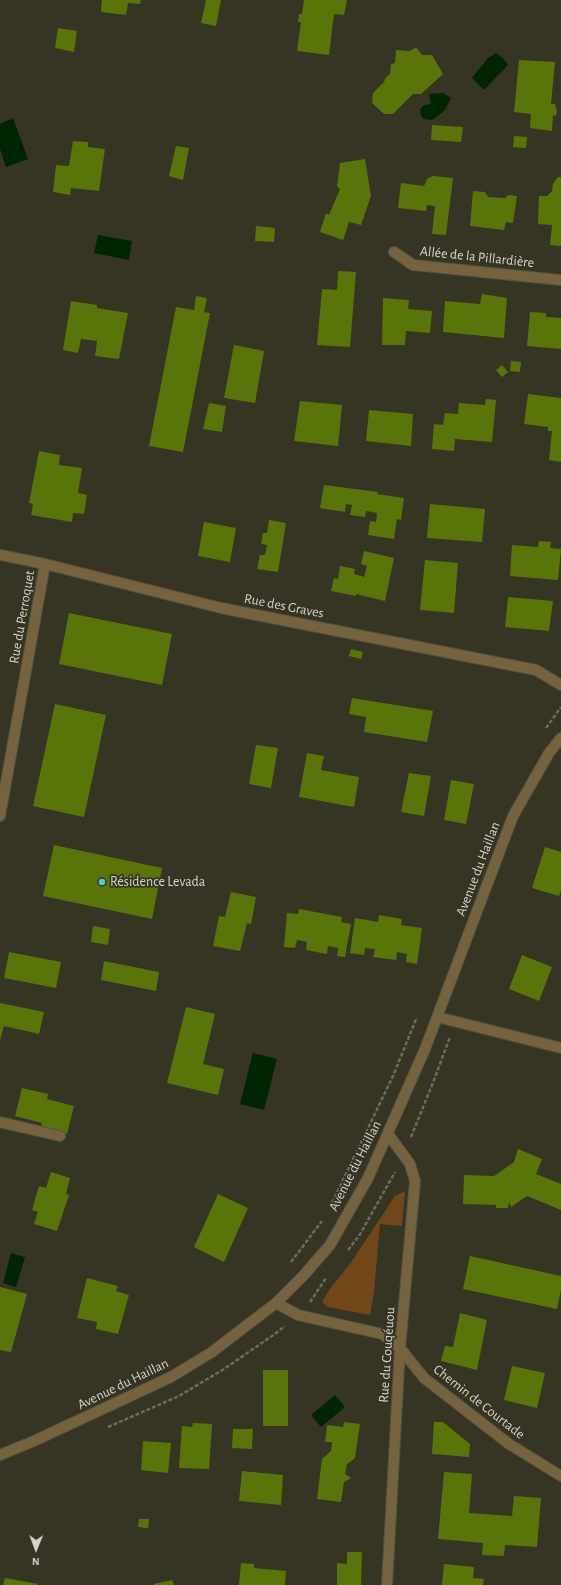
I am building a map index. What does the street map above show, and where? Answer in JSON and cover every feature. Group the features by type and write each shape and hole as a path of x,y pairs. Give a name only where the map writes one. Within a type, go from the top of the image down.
{"street":[{"name":"Allée de la Pillardière","path":"394,252 413,265 561,280"},
{"name":"Rue des Graves","path":"0,555 46,564 221,608 536,670 561,684"},
{"name":"Rue du Perroquet","path":"0,816 46,564"},
{"name":"Avenue du Haillan","path":"0,1455 34,1442 171,1377 212,1352 276,1303 304,1275 330,1245 368,1178 425,1049 513,816 549,753 561,738"},
{"path":"437,1017 561,1048"},
{"path":"0,1122 60,1136"},
{"name":"Rue du Couqéuou","path":"387,1585 400,1348 415,1181 410,1164 388,1134"},
{"name":"Chemin de Courtade","path":"276,1303 298,1315 382,1334 400,1348 427,1380 509,1444 561,1476"}],"path":[{"path":"546,729 561,707"},
{"path":"329,1210 392,1076 419,1013"},
{"path":"344,1255 359,1236 403,1155 434,1080 454,1022"},
{"path":"289,1265 326,1217"},
{"path":"105,1429 179,1396 272,1336 298,1315 330,1273"}],"shaded area":[{"path":"496,53 503,58 508,65 484,90 472,78 488,58"},
{"path":"443,93 451,98 445,110 434,119 424,119 421,116 420,109 424,105 431,104 429,94"},
{"path":"13,118 28,159 6,167 0,149 0,124"},
{"path":"98,235 132,241 129,260 94,253"},
{"path":"253,1053 277,1059 264,1110 240,1104"},
{"path":"405,1191 402,1226 380,1224 374,1292 370,1315 328,1307 322,1302 329,1290 350,1264 395,1196"},
{"path":"11,1253 25,1257 16,1287 3,1283"},
{"path":"335,1395 345,1407 321,1427 311,1415"}],"building":[{"path":"102,0 141,0 140,4 128,3 126,15 101,12"},
{"path":"206,0 221,0 216,26 201,23"},
{"path":"304,0 347,0 344,15 334,14 329,55 297,51 301,22 298,22 299,14 302,14"},
{"path":"58,28 77,31 74,52 55,48"},
{"path":"416,47 422,55 432,55 443,74 421,94 413,94 393,114 384,114 372,103 373,93 390,74 391,64 395,63 396,50 410,51"},
{"path":"519,60 555,62 551,104 555,104 557,111 556,116 553,115 552,131 530,128 531,114 514,112"},
{"path":"432,125 463,127 461,142 431,140"},
{"path":"514,136 527,137 526,148 513,147"},
{"path":"73,141 88,142 88,147 105,149 99,191 71,188 70,195 53,192 56,165 69,166"},
{"path":"176,146 189,148 183,180 169,176"},
{"path":"365,159 371,196 361,225 349,222 343,240 320,232 326,213 329,215 340,189 337,186 340,163"},
{"path":"433,176 453,178 446,235 432,234 435,206 427,205 426,211 398,208 401,183 424,186 427,179"},
{"path":"558,177 561,177 561,246 550,245 552,225 538,224 539,196 547,196 552,191 553,184"},
{"path":"473,191 485,192 488,197 505,198 508,195 517,196 513,223 506,222 504,230 470,226"},
{"path":"256,226 275,228 274,242 255,241"},
{"path":"338,271 356,272 350,347 317,345 322,289 337,290"},
{"path":"482,294 507,298 504,338 443,332 445,301 480,304"},
{"path":"196,296 207,298 204,312 210,313 183,452 149,446 176,307 194,310"},
{"path":"383,298 409,300 408,309 432,311 430,333 406,331 405,345 382,345"},
{"path":"71,301 97,305 97,308 128,313 119,359 95,356 97,341 81,339 78,353 63,350"},
{"path":"530,312 546,313 546,317 561,318 561,349 527,346"},
{"path":"234,345 264,351 255,403 224,398"},
{"path":"511,361 521,362 520,372 510,371"},
{"path":"502,365 508,372 502,377 496,370"},
{"path":"528,394 561,398 561,462 549,460 552,431 548,431 548,427 524,424"},
{"path":"486,399 496,400 492,442 455,439 454,451 432,449 434,424 443,425 445,413 458,414 459,403 485,405"},
{"path":"300,401 342,405 338,446 294,441"},
{"path":"209,403 226,406 222,432 203,429"},
{"path":"369,410 413,414 411,446 366,441"},
{"path":"39,451 60,455 59,465 82,468 78,493 87,495 84,514 73,513 72,522 31,515 33,504 29,503"},
{"path":"324,485 378,492 377,494 404,498 401,520 397,519 394,539 368,535 370,521 376,522 377,513 366,511 365,517 350,515 352,505 346,504 345,512 320,508"},
{"path":"430,504 485,509 482,542 427,538"},
{"path":"269,520 286,523 278,572 257,569 260,555 265,555 267,545 261,544 263,533 267,533"},
{"path":"204,522 236,528 230,562 198,556"},
{"path":"539,541 551,542 550,548 561,549 558,580 510,576 512,545 538,547"},
{"path":"364,551 394,558 385,601 356,594 356,596 331,591 334,578 338,579 340,566 355,569 354,574 364,577 367,566 361,564"},
{"path":"425,560 458,563 454,613 420,610"},
{"path":"508,597 553,601 549,631 505,627"},
{"path":"69,613 172,634 162,685 59,664"},
{"path":"351,649 363,652 361,659 349,656"},
{"path":"352,698 433,711 427,742 364,732 366,717 349,714"},
{"path":"55,704 106,715 84,817 33,806"},
{"path":"256,745 278,748 271,788 249,784"},
{"path":"307,753 324,756 321,770 359,777 354,807 299,797"},
{"path":"409,773 431,776 424,816 401,812"},
{"path":"451,780 474,784 466,824 444,820"},
{"name":"Résidence Levada","path":"54,845 162,868 152,919 43,896"},
{"path":"545,847 561,852 561,890 559,896 532,888"},
{"path":"231,892 256,897 251,924 247,923 240,951 213,946 219,916 225,917"},
{"path":"299,909 342,917 341,922 351,924 345,957 337,956 338,948 328,946 327,954 306,950 307,942 297,940 295,948 284,947 287,913 298,914"},
{"path":"379,915 402,919 401,925 422,928 417,964 406,962 407,954 397,952 396,960 373,957 375,949 365,948 364,955 350,953 355,918 378,922"},
{"path":"93,926 110,929 108,945 91,942"},
{"path":"9,952 61,962 56,988 4,978"},
{"path":"522,955 552,967 539,1001 509,989"},
{"path":"104,961 159,972 156,991 101,980"},
{"path":"0,1003 44,1012 39,1034 4,1026 0,1040"},
{"path":"186,1007 215,1014 203,1064 224,1069 218,1095 167,1083"},
{"path":"22,1088 48,1094 47,1099 74,1106 67,1134 41,1127 42,1123 15,1116"},
{"path":"518,1149 542,1159 536,1174 561,1184 561,1210 527,1196 511,1207 509,1202 508,1208 496,1208 496,1205 463,1204 464,1175 494,1176 514,1162"},
{"path":"51,1172 70,1178 66,1194 69,1195 57,1231 34,1224 38,1212 32,1210 39,1186 46,1188"},
{"path":"218,1194 248,1208 224,1262 194,1247"},
{"path":"470,1256 561,1276 561,1290 557,1309 463,1289"},
{"path":"87,1278 118,1286 116,1291 129,1295 118,1334 96,1329 97,1322 77,1318"},
{"path":"0,1287 27,1294 11,1352 0,1350"},
{"path":"460,1313 487,1320 477,1370 441,1361 445,1346 453,1347"},
{"path":"512,1366 545,1373 537,1408 504,1400"},
{"path":"263,1370 288,1370 288,1426 263,1426"},
{"path":"344,1422 360,1424 355,1458 347,1464 345,1474 351,1478 344,1482 341,1502 317,1499 322,1459 331,1451 332,1442 325,1442 327,1425 343,1427"},
{"path":"434,1422 443,1422 470,1444 469,1457 432,1454"},
{"path":"193,1423 212,1424 209,1469 179,1468 182,1426 192,1427"},
{"path":"233,1429 253,1429 252,1449 232,1448"},
{"path":"143,1441 171,1443 168,1473 141,1470"},
{"path":"242,1471 283,1475 281,1505 239,1501"},
{"path":"444,1472 472,1474 469,1513 512,1516 514,1496 541,1498 537,1547 505,1545 504,1556 482,1555 483,1543 438,1539"},
{"path":"139,1519 149,1519 148,1528 138,1527"},
{"path":"347,1552 362,1552 361,1585 337,1585 337,1563 347,1564"},
{"path":"241,1563 254,1564 254,1568 286,1571 285,1585 239,1585"},
{"path":"444,1564 474,1567 473,1578 484,1579 483,1585 442,1585"},
{"path":"5,1578 38,1584 3,1585"},
{"path":"172,1580 174,1585 154,1585 154,1584"}],"place":[{"name":"Résidence Levada","path":"102,882"}]}
